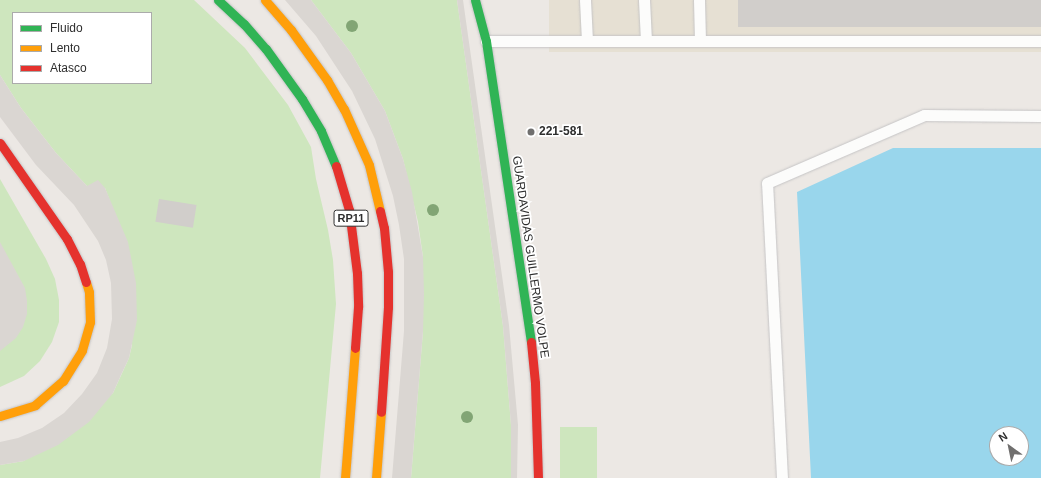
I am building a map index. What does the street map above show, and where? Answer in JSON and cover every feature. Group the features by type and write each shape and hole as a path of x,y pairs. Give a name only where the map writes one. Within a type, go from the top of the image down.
{"main road":[{"name":"RP11","path":"218,0 244,24 266,49 302,99 321,131 334,161 349,210 357,266 358,307 345,478"},
{"name":"RP11","path":"265,0 291,30 327,80 344,109 369,165 377,194 384,228 388,272 388,307 376,478"},
{"name":"GUARDAVIDAS GUILLERMO VOLPE","path":"475,0 486,41 529,319 535,383 538,478"},
{"name":"GUARDAVIDAS GUILLERMO VOLPE","path":"486,41 487,7"},
{"path":"0,143 67,239 80,264 89,292 90,322 82,350 63,381 35,405 0,416"}],"lane":[{"path":"585,0 587,41"},
{"path":"644,0 646,41"},
{"path":"699,0 700,41"},
{"path":"486,41 1041,41"},
{"path":"782,478 768,183 924,115 1041,116"}],"shaded area":[{"path":"285,0 311,0 351,53 385,111 403,159 412,192 423,257 424,294 423,331 411,478 392,478 404,331 404,259 393,196 375,139 352,91 316,36"},
{"path":"457,0 463,0 509,325 518,425 517,478 511,478 511,425 503,326"},
{"path":"549,0 1041,0 1041,52 549,52"},
{"path":"0,75 21,108 56,153 87,186 98,180 105,188 128,242 136,283 137,320 129,358 113,393 89,422 58,445 24,461 0,465 0,442 18,438 42,428 64,413 82,394 97,373 107,348 112,319 111,283 106,260 98,241 74,205 36,165 0,117"},
{"path":"0,242 25,288 27,314 23,327 16,338 0,351"}],"green space":[{"path":"0,0 194,0 245,48 288,105 311,147 316,179 328,230 333,260 336,304 320,478 0,478 0,465 24,461 113,393 129,358 132,345 110,201 105,188 87,186 56,153 21,108 0,75"},
{"path":"311,0 457,0 503,326 511,425 511,478 411,478 423,331 423,257 418,222 403,159 385,111 351,53"},
{"path":"0,179 46,259 55,279 59,300 59,322 52,342 40,361 24,376 0,387"},
{"path":"560,427 597,427 597,478 560,478"}],"water":[{"path":"893,148 1041,148 1041,478 811,478 797,192"}],"building":[{"path":"738,0 1041,0 1041,27 738,27"},
{"path":"159,199 197,205 193,228 155,222"}],"traffic: fast":[{"path":"218,0 244,24 266,49 302,99 321,131 336,166"},
{"path":"475,0 486,41 531,342"}],"traffic: slow":[{"path":"265,0 291,30 327,80 344,109 369,165 380,211"},
{"path":"0,416 35,405 63,381 82,350 90,322 89,292 86,282"},
{"path":"345,478 355,348"},
{"path":"376,478 381,412"}],"traffic: jam":[{"path":"0,143 67,239 80,264 86,282"},
{"path":"336,166 349,210 357,273 358,307 355,348"},
{"path":"380,211 384,228 388,272 388,307 381,412"},
{"path":"531,342 535,383 538,478"}],"place":[{"name":"221-581","path":"531,132"}]}
